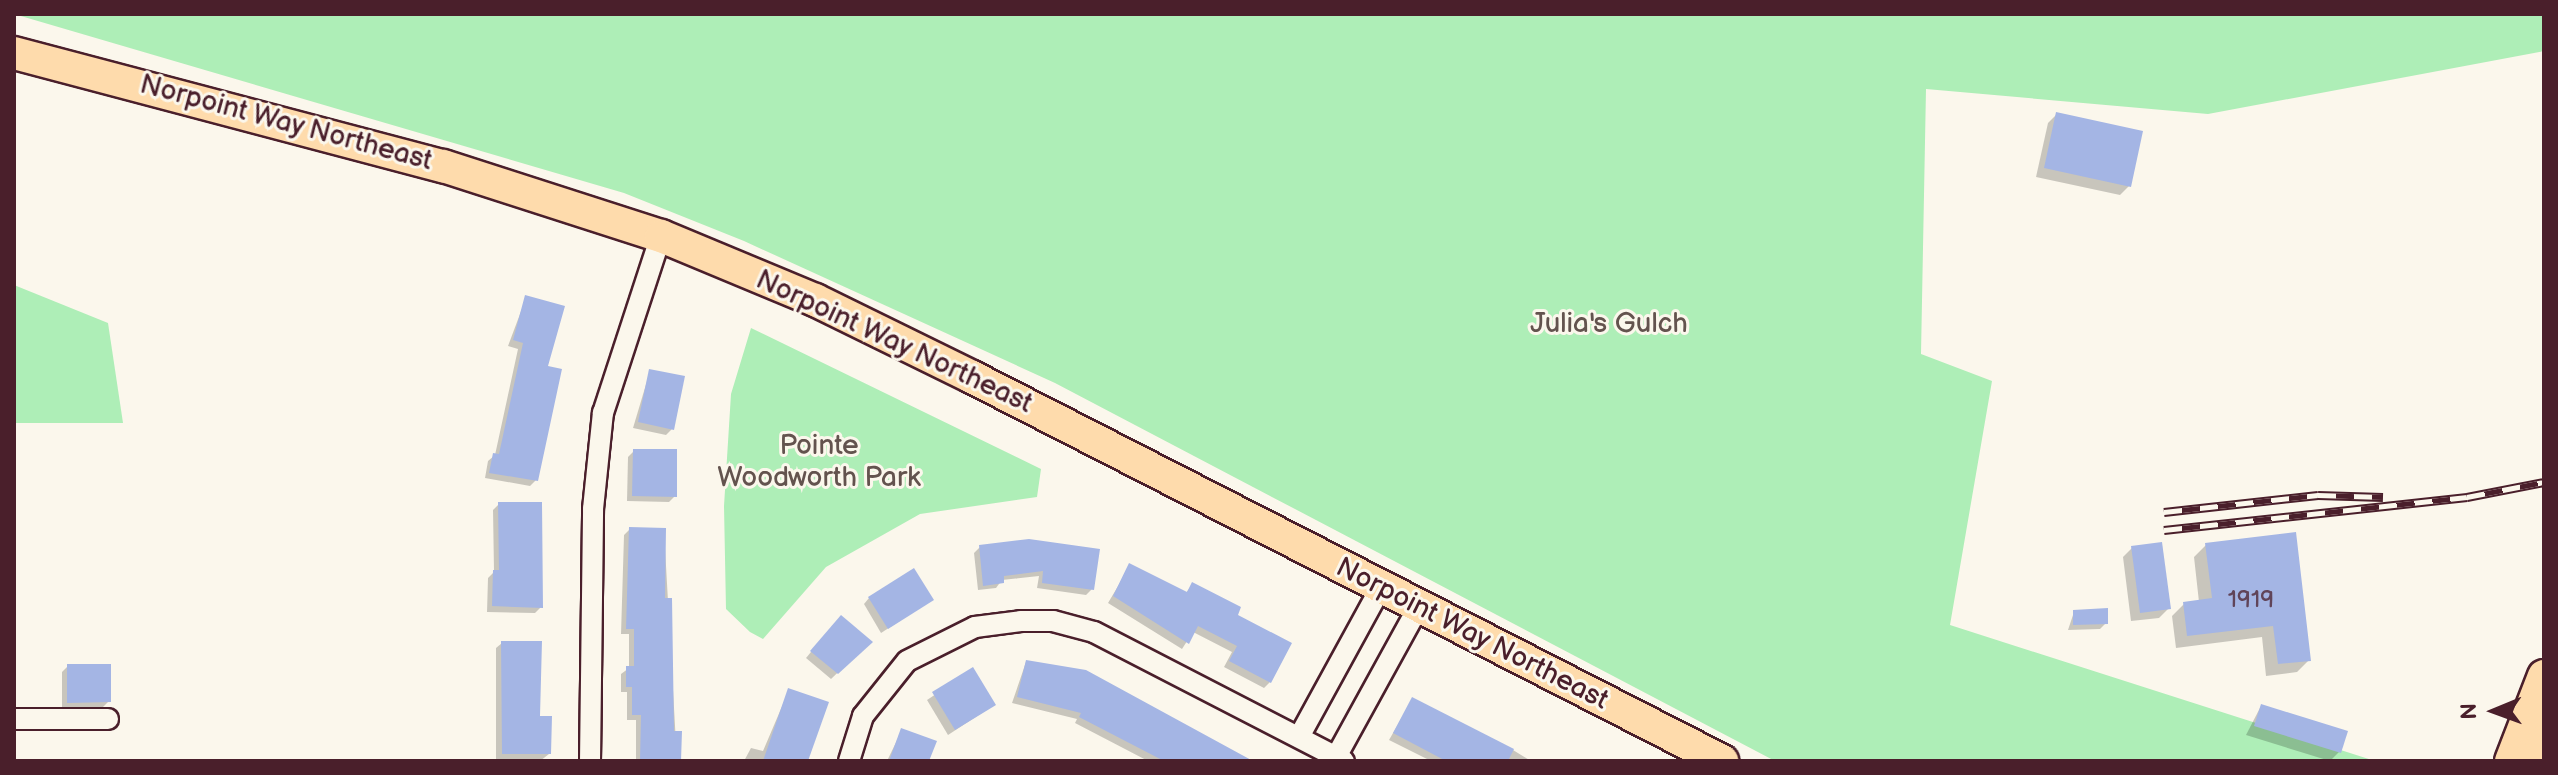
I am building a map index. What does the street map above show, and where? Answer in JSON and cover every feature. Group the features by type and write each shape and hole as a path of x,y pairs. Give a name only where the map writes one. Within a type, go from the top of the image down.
{"main road":[{"name":"Norpoint Way Northeast","path":"14,53 443,166 661,236 815,300 972,377 1380,589 1722,761"},
{"path":"2511,761 2544,676"},
{"path":"2536,761 2544,741"}],"street":[{"path":"590,761 593,509 603,413 661,236"},
{"path":"1299,737 1380,589"},
{"path":"849,761 863,716 907,661 975,627 1021,621 1053,621 1094,632 1340,759 1418,608"},
{"path":"14,719 108,719"}],"green space":[{"name":"Julia's Gulch","path":"14,14 2544,14 2544,51 2208,114 1926,89 1921,354 1992,381 1950,625 2375,761 1775,761 1055,383 744,241 624,193"},
{"path":"14,285 108,323 123,423 14,423"},
{"name":"Pointe Woodworth Park","path":"751,328 1041,469 1037,497 920,514 826,567 763,639 750,632 726,609 724,506 731,394"}],"building":[{"path":"2056,112 2143,131 2131,187 2044,168"},
{"path":"525,295 565,306 548,366 562,369 538,481 489,473 493,453 499,454 523,343 513,340"},
{"path":"649,369 685,376 674,430 638,422"},
{"path":"633,449 677,449 677,497 632,496"},
{"path":"498,502 542,502 543,608 492,606 493,570 499,570"},
{"path":"629,527 666,528 665,598 672,598 674,731 682,731 681,761 640,761 641,715 632,715 632,687 626,687 626,666 634,666 634,629 626,629"},
{"path":"2296,532 2311,661 2278,664 2273,626 2187,636 2183,602 2212,598 2205,543"},
{"path":"1029,539 1100,549 1094,590 1042,583 1043,571 1004,576 1004,583 983,586 979,545"},
{"path":"2162,542 2171,609 2140,613 2131,546"},
{"path":"1129,563 1187,592 1192,582 1241,607 1238,615 1292,643 1271,683 1229,661 1237,646 1198,626 1189,644 1113,596"},
{"path":"914,568 934,600 888,629 868,597"},
{"path":"2108,608 2108,624 2073,625 2073,610"},
{"path":"841,615 873,642 838,674 810,651"},
{"path":"501,641 542,641 540,716 552,716 551,754 502,754"},
{"path":"1026,660 1086,670 1253,761 1164,761 1079,717 1081,713 1017,697"},
{"path":"67,664 111,664 111,702 67,703"},
{"path":"973,667 996,705 955,730 932,692"},
{"path":"788,688 829,702 808,761 763,761"},
{"path":"1412,697 1514,749 1508,761 1446,761 1393,733"},
{"path":"2261,704 2348,731 2341,753 2254,726"},
{"path":"901,728 937,741 929,761 889,761"}],"railway":[{"path":"2164,530 2467,497 2544,482"},
{"path":"2164,512 2318,495 2383,497"}]}
